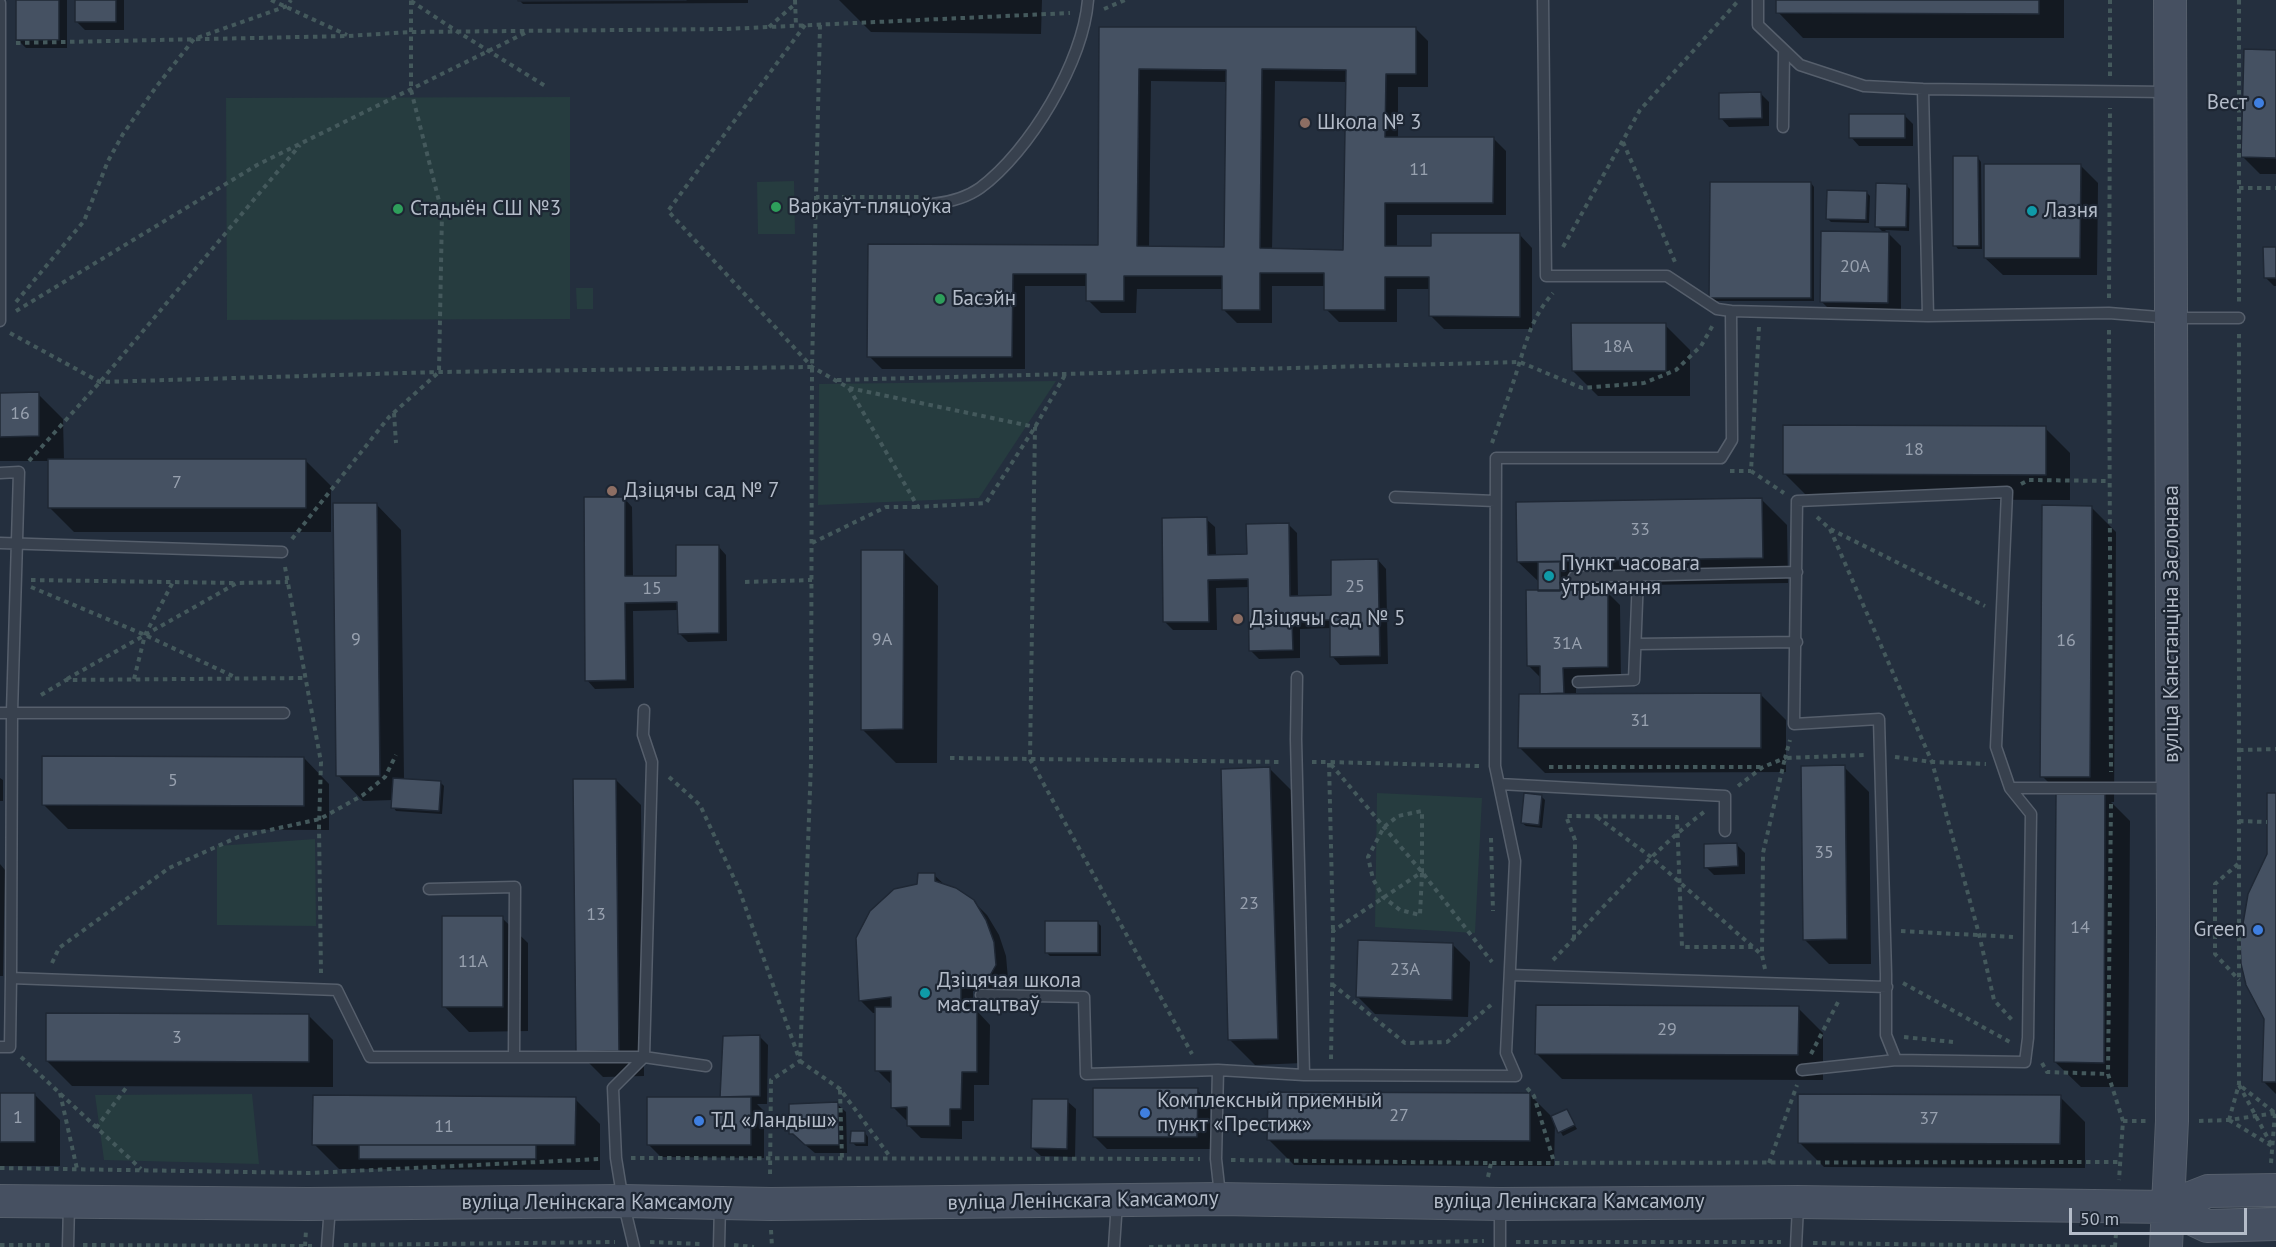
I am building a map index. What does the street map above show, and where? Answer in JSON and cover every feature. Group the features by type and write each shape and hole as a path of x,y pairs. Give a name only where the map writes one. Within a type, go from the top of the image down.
{"main road":[{"name":"вуліца Канстанціна Заслонава","path":"2166,1247 2172,1121 2170,0"},
{"name":"вуліца Ленінскага Камсамолу","path":"0,1201 720,1204 1220,1199 1500,1204 1798,1202 2167,1207 2208,1191 2273,1190"},
{"name":"вуліца Ленінскага Камсамолу","path":"2167,1207 2207,1226 2276,1224"}],"lane":[{"path":"933,204 951,202 980,188 1005,165 1026,139 1056,94 1078,50 1091,12 1088,0"},
{"path":"1543,0 1546,276 1668,276 1717,309 1731,311 1928,316 2109,313 2171,318 2239,318"},
{"path":"1758,0 1758,25 1800,64 1864,86 1923,89 2170,92"},
{"path":"0,3 0,321"},
{"path":"1783,127 1784,51"},
{"path":"1923,89 1928,316"},
{"path":"981,995 1084,997 1086,1074 1218,1070 1304,1075 1516,1076 1506,1053 1515,861 1495,766 1496,458 1721,458 1732,440 1731,311"},
{"path":"0,472 19,472 12,712 11,978 5,1047"},
{"path":"1802,1070 1896,1060 2025,1062 2028,1038 2031,814 2010,788 1996,747 2007,492 1797,501 1797,642 1794,724 1879,719 1887,987 1886,1035 1896,1060"},
{"path":"1395,498 1495,501"},
{"path":"0,543 16,546 282,552"},
{"path":"1574,577 1797,572"},
{"path":"1578,682 1634,680 1638,576"},
{"path":"1636,644 1797,642"},
{"path":"1297,677 1304,1075"},
{"path":"634,1245 623,1202 616,1158 613,1088 644,1058 652,762 643,735 644,710"},
{"path":"0,713 284,713"},
{"path":"1498,784 1725,796 1725,831"},
{"path":"2010,788 2173,788"},
{"path":"429,889 515,887 514,1057"},
{"path":"1510,975 1887,987"},
{"path":"11,978 337,990 370,1057 644,1058 706,1066"},
{"path":"1218,1070 1216,1160 1220,1199"},
{"path":"68,1246 69,1200"},
{"path":"1114,1247 1117,1201"},
{"path":"1796,1245 1798,1202"},
{"path":"327,1246 331,1203"},
{"path":"719,1245 720,1204"},
{"path":"1500,1204 1500,1244"}],"path":[{"path":"271,0 348,36"},
{"path":"0,321 84,221 108,161 123,134 194,39 287,6 291,0"},
{"path":"321,989 321,762 282,552 394,413 439,372 442,213 411,90 411,0"},
{"path":"411,0 458,32 548,87"},
{"path":"0,43 348,36 410,32 527,32 796,26 1091,12 1125,0"},
{"path":"1546,276 1640,110 1739,0"},
{"path":"2106,0 2110,6"},
{"path":"0,1167 310,1173 616,1158 2121,1162 2123,1120 2108,1074 2111,787 2110,0"},
{"path":"2229,1120 2239,1084 2238,0"},
{"path":"795,2 796,26"},
{"path":"769,27 795,2"},
{"path":"805,25 668,211 812,367 849,388 1035,427"},
{"path":"800,1061 811,763 812,367 820,25"},
{"path":"0,321 257,165 527,32"},
{"path":"1623,141 1686,288"},
{"path":"19,472 100,382 301,144"},
{"path":"2239,188 2276,188"},
{"path":"816,197 933,198 933,204"},
{"path":"1491,447 1527,336 1544,304 1557,290"},
{"path":"1751,471 1760,312"},
{"path":"0,321 11,334 100,382 439,372 812,367"},
{"path":"836,380 1520,362 1582,388 1644,383 1676,370 1701,346 1713,325"},
{"path":"812,543 886,507 986,502 1035,427 1065,374"},
{"path":"849,388 918,507"},
{"path":"394,413 396,443"},
{"path":"1035,427 1030,759 1201,1071"},
{"path":"1728,471 1751,471 1797,501 1830,528 2002,614"},
{"path":"2007,492 2029,480 2110,481"},
{"path":"1830,528 1932,762 1979,934 1994,1000 2028,1038 2048,1072 2108,1074"},
{"path":"16,580 288,582"},
{"path":"16,580 146,635 237,678"},
{"path":"745,582 812,580"},
{"path":"134,680 146,635 173,582"},
{"path":"12,712 237,583"},
{"path":"66,680 306,678"},
{"path":"1596,816 1652,857 1762,955 1763,853 1794,724"},
{"path":"2239,750 2276,749"},
{"path":"44,979 59,948 169,868 238,837 320,819 363,795 378,783 385,777 396,755"},
{"path":"1538,976 1678,832 1763,767 1785,758 1881,755 1932,762 2002,764"},
{"path":"950,758 1495,766"},
{"path":"652,762 700,805 740,889 800,1061 840,1089 891,1158"},
{"path":"1329,762 1422,872 1495,966 1495,955"},
{"path":"1329,762 1333,931 1330,1074"},
{"path":"1480,766 1482,777"},
{"path":"1544,767 1763,767"},
{"path":"1422,811 1420,915 1400,910 1383,897 1373,879 1368,857 1384,827 1398,816 1422,811"},
{"path":"1574,939 1575,840 1566,816 1677,817 1682,946 1753,947"},
{"path":"2239,821 2267,822"},
{"path":"1491,834 1494,922"},
{"path":"2239,863 2215,884 2215,954 2239,980"},
{"path":"1333,931 1422,872"},
{"path":"1885,931 1979,934 2029,939"},
{"path":"1886,974 2010,1042"},
{"path":"1332,984 1405,1043 1447,1042 1491,1006 1492,996"},
{"path":"1886,1035 1957,1042"},
{"path":"2002,1044 2028,1038"},
{"path":"5,1047 60,1094 141,1170"},
{"path":"770,1158 771,1080 800,1061"},
{"path":"1516,1076 1534,1096 1554,1162"},
{"path":"2239,1084 2275,1113"},
{"path":"2239,1084 2272,1146"},
{"path":"96,1128 126,1088"},
{"path":"840,1089 842,1158"},
{"path":"60,1094 77,1169"},
{"path":"2229,1120 2275,1113"},
{"path":"2273,1190 2272,1146 2275,1113"},
{"path":"2229,1120 2272,1146"},
{"path":"1149,1247 1476,1240 1500,1244 2115,1247"},
{"path":"0,1245 719,1245 754,1247"}],"green space":[{"name":"Стадыён СШ №3","path":"570,97 570,319 227,320 226,98"},
{"path":"794,181 795,234 758,234 757,182"},
{"path":"576,288 593,288 593,309 577,309"},
{"path":"1056,381 979,498 818,505 819,384"},
{"path":"1377,793 1482,798 1475,933 1375,927"},
{"path":"315,839 316,926 217,925 217,846"},
{"path":"252,1094 259,1164 104,1160 95,1095"}],"building":[{"path":"16,0 59,0 59,40 16,40"},
{"path":"75,0 116,0 116,22 75,22"},
{"path":"518,0 686,0 518,1"},
{"path":"1776,0 2039,0 2039,14 1776,13"},
{"path":"1099,27 1416,27 1416,74 1386,74 1385,137 1494,137 1493,203 1385,203 1385,246 1431,246 1431,233 1520,233 1520,317 1429,316 1429,277 1385,277 1385,310 1324,310 1324,273 1260,273 1260,310 1222,310 1222,276 1124,276 1124,301 1086,301 1086,274 1013,274 1012,357 867,357 868,244 1098,245","holes":["1139,69 1226,70 1224,247 1137,246","1262,69 1346,70 1343,250 1260,248"]},
{"name":"Вест","path":"2244,49 2276,50 2276,158 2241,157"},
{"path":"1761,92 1762,118 1719,119 1719,93"},
{"path":"1849,114 1905,114 1905,138 1849,138"},
{"path":"1953,156 1978,156 1979,246 1953,246"},
{"name":"Лазня","path":"1984,164 2081,164 2080,258 1984,258"},
{"path":"1710,182 1811,182 1811,298 1709,298"},
{"path":"1876,183 1907,184 1906,227 1875,227"},
{"path":"1827,190 1867,191 1866,220 1826,219"},
{"path":"1821,231 1889,232 1888,303 1820,302"},
{"path":"2263,247 2276,247 2276,278 2264,278"},
{"path":"1571,323 1666,323 1666,371 1572,371"},
{"path":"39,392 39,436 0,437 0,393"},
{"path":"1783,425 2046,426 2046,475 1783,474"},
{"path":"48,459 306,459 306,508 48,508"},
{"path":"584,497 625,497 625,576 676,576 676,545 719,545 719,633 678,634 677,602 625,603 626,680 585,681"},
{"path":"1762,498 1763,558 1517,562 1516,502"},
{"path":"333,503 377,503 380,776 336,776"},
{"path":"2042,505 2092,506 2090,777 2040,777"},
{"path":"1207,517 1208,555 1247,554 1246,524 1289,523 1290,596 1331,595 1331,560 1378,559 1380,656 1330,657 1330,620 1292,621 1293,650 1249,651 1248,579 1208,580 1209,622 1163,622 1162,518"},
{"path":"861,550 904,550 903,729 861,730"},
{"name":"Пункт часовага ўтрымання","path":"1538,562 1560,562 1560,591 1538,591"},
{"path":"1526,590 1608,590 1608,667 1563,668 1564,693 1540,694 1540,666 1527,666"},
{"path":"1761,693 1761,748 1518,748 1519,694"},
{"path":"42,756 304,757 304,806 42,805"},
{"path":"1845,765 1847,939 1803,940 1801,766"},
{"path":"1270,767 1278,1039 1228,1040 1221,769"},
{"path":"393,778 441,781 439,811 391,808"},
{"path":"573,779 616,779 619,1051 576,1052"},
{"path":"1524,793 1542,795 1539,825 1521,823"},
{"name":"Green","path":"2267,793 2276,793 2276,1082 2262,1082 2264,1019 2246,985 2241,964 2240,941 2248,894 2267,854"},
{"path":"2056,794 2105,794 2104,1063 2054,1062"},
{"path":"1737,843 1738,866 1704,868 1704,844"},
{"path":"918,873 935,873 935,881 956,888 974,900 986,920 994,942 996,965 988,979 961,978 961,1010 977,1010 977,1072 962,1072 961,1109 950,1109 950,1126 907,1126 907,1107 891,1108 891,1071 875,1071 875,1007 891,1007 891,997 859,1001 856,938 870,911 894,889 917,884"},
{"path":"442,916 503,916 503,1007 442,1007"},
{"path":"1045,921 1098,921 1098,953 1045,953"},
{"path":"1358,940 1453,943 1452,1000 1356,997"},
{"path":"1536,1005 1799,1006 1798,1055 1535,1054"},
{"path":"46,1013 309,1014 309,1062 46,1061"},
{"path":"760,1035 760,1096 720,1097 723,1036"},
{"name":"Комплексный приемный пункт «Престиж»","path":"1093,1088 1198,1088 1197,1137 1093,1137"},
{"path":"1268,1092 1530,1093 1530,1141 1267,1140"},
{"path":"0,1093 35,1093 35,1142 0,1142"},
{"path":"1798,1094 2061,1095 2060,1144 1798,1143"},
{"path":"313,1095 576,1097 575,1145 312,1145"},
{"name":"ТД «Ландыш»","path":"647,1097 751,1097 751,1145 647,1145"},
{"path":"1032,1099 1068,1099 1067,1149 1031,1148"},
{"path":"838,1102 839,1145 805,1145 793,1134 789,1134 789,1104"},
{"path":"1567,1109 1575,1125 1558,1133 1551,1116"},
{"path":"851,1131 865,1131 865,1143 850,1143"},
{"path":"359,1145 536,1145 536,1159 359,1159"}],"place":[{"name":"Вест","path":"2259,103"},
{"name":"Школа № 3","path":"1305,123"},
{"name":"Варкаўт-пляцоўка","path":"776,207"},
{"name":"Стадыён СШ №3","path":"398,209"},
{"name":"Лазня","path":"2032,211"},
{"name":"Басэйн","path":"940,299"},
{"name":"Дзіцячы сад № 7","path":"612,491"},
{"name":"Пункт часовага ўтрымання","path":"1549,576"},
{"name":"Дзіцячы сад № 5","path":"1238,619"},
{"name":"Green","path":"2258,930"},
{"name":"Дзіцячая школа мастацтваў","path":"925,993"},
{"name":"Комплексный приемный пункт «Престиж»","path":"1145,1113"},
{"name":"ТД «Ландыш»","path":"699,1121"}]}
